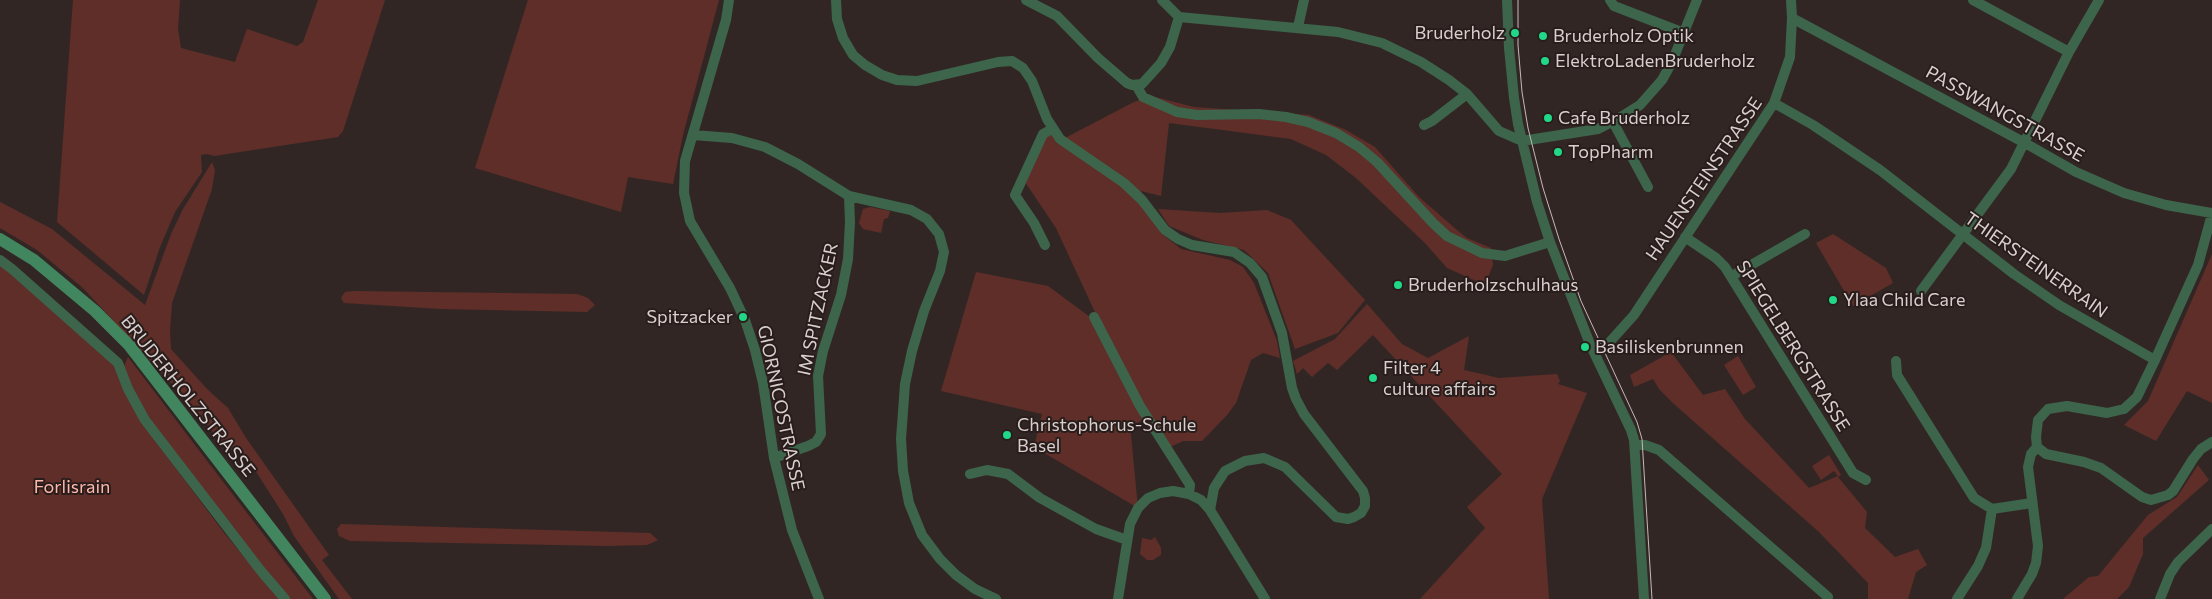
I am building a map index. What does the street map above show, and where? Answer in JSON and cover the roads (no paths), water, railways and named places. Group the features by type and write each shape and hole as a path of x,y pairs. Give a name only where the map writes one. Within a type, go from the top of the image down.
{"main road":[{"name":"BRUDERHOLZSTRASSE","path":"0,239 34,260 95,311 129,346 325,599"}],"street":[{"name":"GIORNICOSTRASSE","path":"729,0 726,20 685,161 684,185 690,221 730,288 745,320 755,350 763,383 774,458 792,530 819,599"},
{"path":"836,0 836,19 843,38 853,54 874,70 897,80 917,81 998,62 1012,61 1023,68 1032,81 1052,129 1060,139 1124,183 1142,200 1165,230 1178,239 1192,245 1234,252 1250,263 1262,278 1282,332 1296,399 1304,414 1362,490 1365,498 1364,506 1361,513 1354,517 1341,519 1336,517 1285,467 1264,458 1245,462 1225,471 1214,488 1210,510"},
{"path":"1026,0 1057,16 1098,58 1127,84 1136,85 1146,80 1161,63 1170,47 1179,17"},
{"path":"1162,0 1179,17 1338,32 1382,43 1421,62 1449,80 1467,94 1499,131 1522,140 1598,129 1640,105 1662,80 1672,62 1697,0"},
{"path":"1298,27 1304,0"},
{"path":"1507,0 1514,98 1522,140 1550,242 1595,353 1631,430 1635,445 1644,599"},
{"path":"1610,0 1614,6 1684,33"},
{"name":"HAUENSTEINSTRASSE","path":"1595,353 1607,345 1634,315 1774,103 1790,57 1791,0"},
{"path":"1973,0 2069,52"},
{"path":"1921,291 2011,169 2026,143 2069,52 2099,0"},
{"name":"PASSWANGSTRASSE","path":"1792,18 2026,143 2076,172 2124,193 2166,206 2212,214"},
{"path":"1136,85 1143,97 1177,112 1197,116 1259,114 1286,117 1308,122 1336,133 1359,147 1377,162 1447,236 1482,253 1505,256 1550,242"},
{"path":"1424,125 1432,122 1467,94"},
{"name":"THIERSTEINERRAIN","path":"1774,103 1880,170 2014,274 2059,305 2155,360"},
{"path":"1612,122 1648,187"},
{"path":"1045,245 1034,223 1015,195 1044,134 1052,129"},
{"path":"693,135 732,138 764,147 798,164 849,196 911,210 927,219 939,234 944,252 940,271 924,311 912,351 905,384 901,424 903,471 909,503 927,541 940,559 956,575 975,589 996,599"},
{"name":"IM SPITZACKER","path":"774,458 816,442 820,434 818,376 823,351 841,295 848,259 849,196"},
{"path":"2017,599 2032,574 2036,563 2038,546 2028,466 2031,454 2036,447 2038,420 2048,409 2067,406 2107,413 2124,409 2137,397 2198,264 2212,214"},
{"path":"1732,276 1805,234"},
{"name":"SPIEGELBERGSTRASSE","path":"1685,237 1716,258 1732,276 1853,473 1866,480"},
{"path":"0,260 118,363 128,389 145,420 261,571 285,599"},
{"path":"1094,317 1140,406 1190,484 1189,494"},
{"path":"1896,361 1897,375 1974,498 1992,509 2032,503"},
{"path":"2036,447 2046,454 2084,462 2101,468 2142,497 2150,500 2168,495 2173,491 2193,459 2212,442"},
{"path":"1635,445 1645,445 1659,450 1827,598"},
{"path":"970,474 988,470 1008,474 1040,498 1096,529 1127,540"},
{"path":"1118,599 1127,540 1138,508 1148,498 1160,493 1173,491 1189,494 1201,500 1210,510 1265,599"},
{"path":"1957,599 1986,548 1992,509"},
{"path":"2160,599 2170,574 2178,562 2210,535"}],"tram line":[{"path":"1518,0 1518,45 1522,92 1528,128 1543,188 1581,301 1637,422 1642,439 1652,599"}],"place":[{"name":"Bruderholz","path":"1515,33"},
{"name":"Bruderholz Optik","path":"1543,36"},
{"name":"ElektroLadenBruderholz","path":"1545,61"},
{"name":"Cafe Bruderholz","path":"1548,118"},
{"name":"TopPharm","path":"1558,152"},
{"name":"Bruderholzschulhaus","path":"1398,285"},
{"name":"Ylaa Child Care","path":"1833,300"},
{"name":"Spitzacker","path":"743,317"},
{"name":"Basiliskenbrunnen","path":"1585,347"},
{"name":"Filter 4 culture affairs","path":"1373,378"},
{"name":"Christophorus-Schule Basel","path":"1007,435"}],"park label":[{"name":"Forlisrain","path":"72,487"}]}
